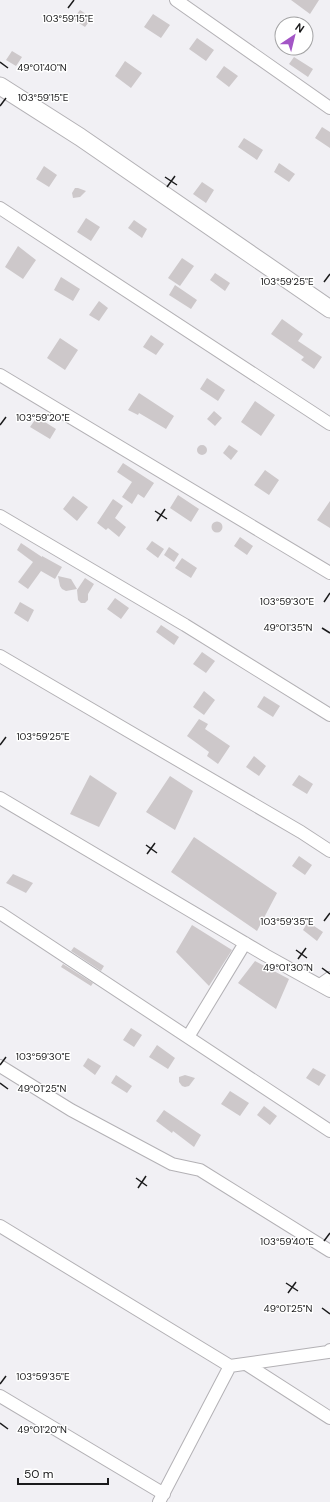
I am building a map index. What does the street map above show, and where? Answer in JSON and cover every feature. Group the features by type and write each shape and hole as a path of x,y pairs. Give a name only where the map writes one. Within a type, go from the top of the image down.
{"street":[{"path":"176,0 330,108"},
{"path":"0,86 80,137 330,309"},
{"path":"0,208 330,424"},
{"path":"0,375 330,573"},
{"path":"0,516 185,625 330,715"},
{"path":"0,656 301,832 330,851"},
{"path":"0,798 245,943 327,985"},
{"path":"0,913 330,1131"},
{"path":"188,1037 245,943"},
{"path":"0,1066 71,1110 172,1164 200,1170 330,1251"},
{"path":"0,1226 230,1366 328,1352 330,1350"},
{"path":"246,1364 330,1418"},
{"path":"0,1396 162,1498 230,1366"}],"building":[{"path":"291,0 319,0 310,14"},
{"path":"80,10 92,18 85,27 73,19"},
{"path":"153,14 170,25 161,38 144,27"},
{"path":"197,38 214,50 206,61 189,49"},
{"path":"12,51 22,57 16,66 6,60"},
{"path":"294,57 313,69 308,77 289,64"},
{"path":"125,61 142,73 131,88 115,76"},
{"path":"224,66 238,76 229,87 216,77"},
{"path":"322,127 330,132 330,148 315,138"},
{"path":"244,138 263,150 257,160 238,147"},
{"path":"279,163 295,174 289,182 274,172"},
{"path":"44,166 57,175 49,187 36,179"},
{"path":"202,182 214,190 206,203 193,194"},
{"path":"75,188 86,191 80,197 73,198 72,193"},
{"path":"86,218 100,227 91,241 77,232"},
{"path":"134,220 147,229 142,238 128,228"},
{"path":"18,246 36,260 23,279 5,267"},
{"path":"182,258 194,266 180,286 168,278"},
{"path":"215,273 230,283 225,291 210,280"},
{"path":"61,277 80,289 73,301 54,290"},
{"path":"175,285 197,300 191,309 169,295"},
{"path":"99,301 108,308 99,321 89,315"},
{"path":"282,319 303,334 298,341 322,357 314,369 301,360 304,357 271,334"},
{"path":"151,335 164,344 156,355 143,347"},
{"path":"60,338 78,350 65,370 47,358"},
{"path":"207,378 225,390 218,401 200,389"},
{"path":"139,393 174,416 166,429 139,413 138,415 128,410"},
{"path":"255,401 275,415 261,436 241,422"},
{"path":"214,411 222,418 215,426 207,419"},
{"path":"37,417 56,429 50,439 30,427"},
{"path":"200,445 204,445 206,446 206,454 200,455 197,452 197,448"},
{"path":"229,445 238,451 231,460 223,453"},
{"path":"123,463 154,483 144,498 138,494 132,504 122,497 132,482 117,472"},
{"path":"265,470 279,480 269,495 254,485"},
{"path":"178,495 199,509 191,522 170,508"},
{"path":"73,496 88,507 77,521 63,509"},
{"path":"113,499 123,506 115,518 126,527 119,537 108,528 106,530 97,523"},
{"path":"330,501 330,528 317,520"},
{"path":"217,521 221,523 223,527 221,531 217,533 213,531 211,527 213,523"},
{"path":"240,537 253,546 247,555 234,546"},
{"path":"152,541 164,549 158,558 146,549"},
{"path":"21,543 42,557 62,567 55,579 41,571 28,589 18,582 33,562 17,550"},
{"path":"169,547 179,554 174,562 164,555"},
{"path":"182,558 197,568 191,578 175,568"},
{"path":"58,576 71,579 77,589 66,591 62,589"},
{"path":"85,578 94,584 88,594 88,600 85,603 81,603 78,600 77,590"},
{"path":"115,598 129,608 121,619 107,609"},
{"path":"20,602 34,610 28,622 14,613"},
{"path":"161,625 179,637 174,645 156,632"},
{"path":"202,652 215,661 206,673 193,664"},
{"path":"204,691 215,700 204,715 193,707"},
{"path":"264,696 280,706 273,717 257,707"},
{"path":"199,719 208,724 205,729 230,746 218,764 207,756 209,752 187,736"},
{"path":"254,756 266,766 259,776 246,767"},
{"path":"90,775 117,793 99,827 70,814"},
{"path":"299,775 313,784 307,794 292,785"},
{"path":"170,776 193,791 175,830 146,812"},
{"path":"194,837 277,893 257,931 171,872"},
{"path":"299,856 312,865 305,875 292,866"},
{"path":"13,874 33,883 26,893 6,883"},
{"path":"308,922 323,932 317,941 303,930"},
{"path":"192,925 232,950 209,986 176,952"},
{"path":"74,947 104,966 101,971 71,951"},
{"path":"255,961 289,979 276,1009 238,983"},
{"path":"63,964 93,983 91,986 61,967"},
{"path":"131,1028 142,1035 134,1047 123,1040"},
{"path":"157,1045 175,1058 168,1069 149,1057"},
{"path":"88,1058 101,1066 95,1075 83,1066"},
{"path":"313,1068 326,1075 319,1086 306,1078"},
{"path":"116,1075 132,1086 127,1093 111,1083"},
{"path":"185,1075 195,1078 189,1086 185,1087 179,1082 179,1077"},
{"path":"230,1091 249,1103 240,1116 221,1104"},
{"path":"264,1106 277,1116 270,1125 257,1115"},
{"path":"164,1110 201,1135 194,1147 173,1131 172,1133 156,1121"}]}
